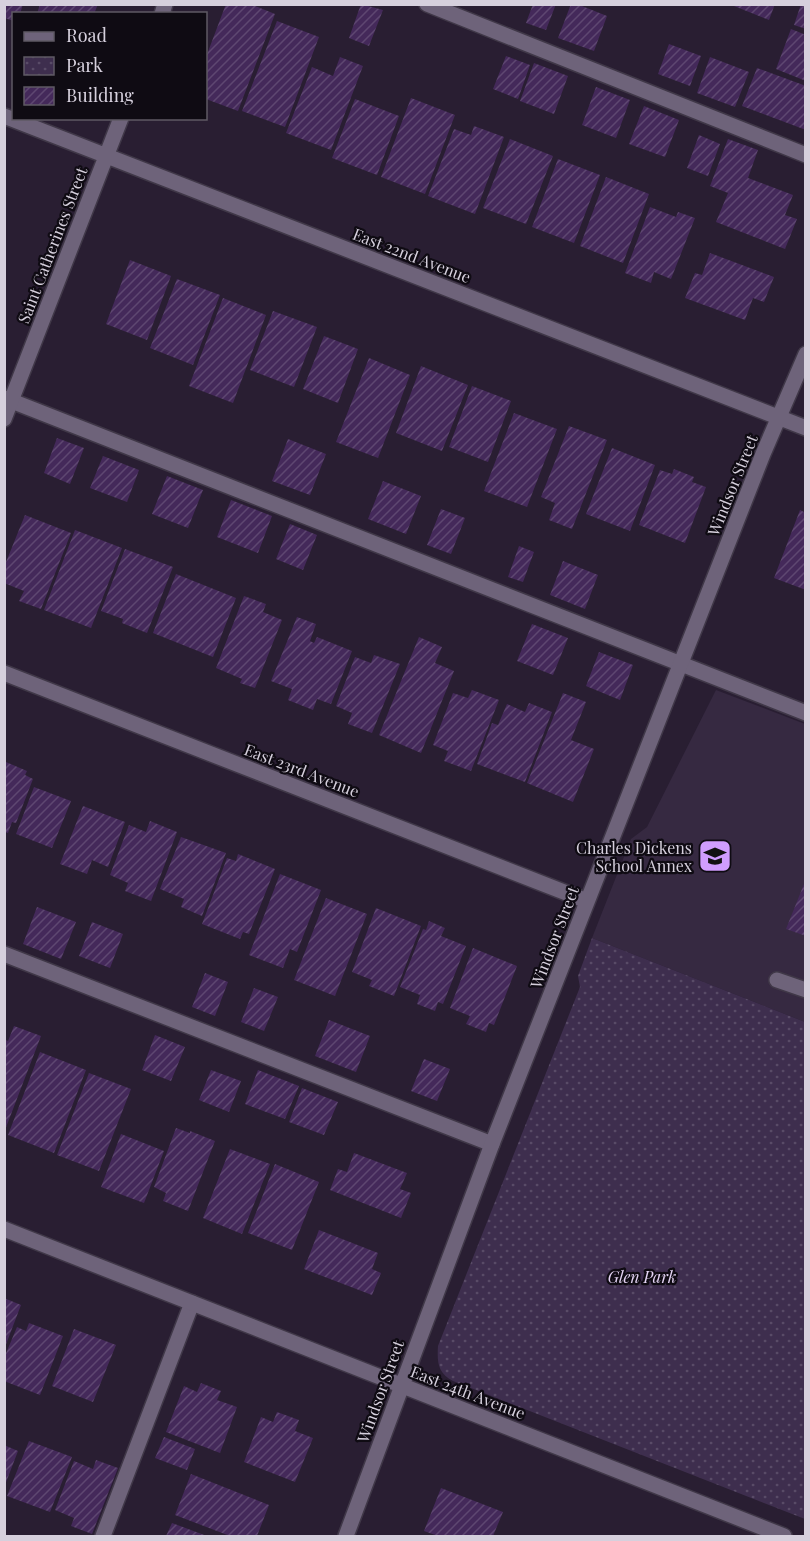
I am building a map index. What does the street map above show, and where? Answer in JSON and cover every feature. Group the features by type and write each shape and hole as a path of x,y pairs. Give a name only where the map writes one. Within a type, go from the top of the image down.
{"street":[{"path":"427,4 806,155"},
{"name":"East 22nd Avenue","path":"4,117 806,428"},
{"name":"Saint Catherines Street","path":"4,419 8,400 120,120"},
{"name":"Windsor Street","path":"346,1536 492,1144 763,454 806,354"},
{"path":"8,400 806,713"},
{"name":"East 23rd Avenue","path":"4,673 587,901"},
{"path":"4,954 492,1144"},
{"path":"777,980 806,990"},
{"name":"East 24th Avenue","path":"4,1229 784,1536"},
{"path":"104,1536 192,1303"}],"shaded area":[{"name":"Charles Dickens School Annex","path":"716,690 805,724 805,1022 592,938 631,839 647,827"}],"green space":[{"name":"Glen Park","path":"592,938 805,1022 805,1519 453,1381 441,1371 438,1346 580,987 578,976"}],"building":[{"path":"4,4 23,4 21,12 12,12 12,20 4,18"},
{"path":"40,4 98,4 95,12 38,12"},
{"path":"226,4 250,4 275,14 238,111 207,99 207,54"},
{"path":"361,4 383,10 369,46 349,38"},
{"path":"533,4 556,4 546,30 526,23"},
{"path":"571,4 577,4 607,16 594,51 558,38"},
{"path":"729,4 775,4 769,20"},
{"path":"801,4 806,4 806,29 794,25"},
{"path":"277,21 319,37 285,127 242,111"},
{"path":"791,29 806,35 806,81 776,69"},
{"path":"669,44 701,56 690,86 658,74"},
{"path":"506,56 530,65 518,99 493,89"},
{"path":"340,57 363,66 331,150 286,133 312,67 333,76"},
{"path":"710,57 749,72 735,107 697,93"},
{"path":"534,63 568,76 554,114 520,101"},
{"path":"757,68 806,86 806,130 742,106"},
{"path":"596,87 630,100 616,138 582,125"},
{"path":"411,98 455,115 425,194 381,177"},
{"path":"355,99 399,116 377,175 332,158"},
{"path":"644,106 679,120 665,157 629,144"},
{"path":"474,126 504,137 475,214 428,196 454,129 471,135"},
{"path":"699,135 720,144 708,176 687,168"},
{"path":"510,139 553,156 526,224 483,208"},
{"path":"728,139 758,150 748,178 793,195 785,215 797,219 785,249 716,222 728,193 710,186"},
{"path":"558,159 600,175 574,243 532,227"},
{"path":"606,177 649,194 623,263 580,246"},
{"path":"650,207 676,217 678,212 695,218 671,279 654,272 651,283 625,273"},
{"path":"710,253 774,277 764,302 753,298 745,320 685,298 695,273 702,275"},
{"path":"130,260 171,276 147,340 106,324"},
{"path":"177,279 220,295 193,365 150,348"},
{"path":"223,298 266,315 233,403 189,386"},
{"path":"273,311 317,327 294,387 250,370"},
{"path":"324,336 358,349 338,403 303,389"},
{"path":"369,358 410,375 378,458 336,442"},
{"path":"421,366 468,385 442,451 396,433"},
{"path":"472,386 511,401 488,462 449,447"},
{"path":"514,413 557,429 527,507 484,491"},
{"path":"569,426 607,440 572,529 549,520 555,503 541,497"},
{"path":"57,438 84,448 70,484 44,473"},
{"path":"288,439 326,454 310,495 272,481"},
{"path":"612,448 655,465 630,531 586,514"},
{"path":"103,456 139,470 127,502 90,488"},
{"path":"674,469 694,477 692,482 706,487 685,543 639,525 660,470 672,474"},
{"path":"167,476 203,490 188,528 152,514"},
{"path":"383,481 421,496 406,534 368,519"},
{"path":"231,500 272,516 258,553 217,537"},
{"path":"441,509 465,518 451,554 427,545"},
{"path":"800,510 806,513 806,590 774,578"},
{"path":"25,515 71,533 41,609 19,601 24,591 4,583 4,567"},
{"path":"290,524 317,535 303,570 276,559"},
{"path":"75,530 122,548 91,628 44,610"},
{"path":"519,546 534,552 523,582 508,577"},
{"path":"125,549 173,567 147,633 122,623 123,619 101,611"},
{"path":"563,561 598,575 585,609 550,595"},
{"path":"176,574 236,598 213,657 153,633"},
{"path":"244,596 266,604 263,612 282,620 255,688 240,683 242,679 216,668"},
{"path":"297,617 316,624 310,641 314,643 317,637 352,651 331,704 317,699 313,710 288,700 292,689 271,681"},
{"path":"532,624 568,638 553,675 517,661"},
{"path":"419,637 442,647 435,663 454,671 421,753 379,735"},
{"path":"599,652 633,665 620,700 586,686"},
{"path":"374,655 400,664 372,733 348,724 352,713 336,706 355,657 371,663"},
{"path":"472,690 499,700 471,771 444,761 448,751 433,745 453,693 468,698"},
{"path":"563,693 586,702 571,740 594,749 573,802 527,783"},
{"path":"529,703 552,712 525,782 477,764 492,723 498,725 507,704 525,712"},
{"path":"6,762 27,771 25,775 33,779 16,823 12,822 8,833 4,832"},
{"path":"34,787 71,801 52,848 16,834"},
{"path":"83,806 125,822 108,867 92,860 87,874 60,864"},
{"path":"150,821 177,832 151,901 125,891 128,883 110,875 129,825 146,832"},
{"path":"181,837 226,853 202,916 181,907 184,899 160,889"},
{"path":"238,854 275,869 249,934 243,932 240,939 202,924 227,858 236,861"},
{"path":"280,874 321,890 297,952 290,949 283,968 249,955"},
{"path":"806,879 806,936 786,929"},
{"path":"326,898 367,914 335,996 294,980"},
{"path":"37,907 76,922 61,959 23,944"},
{"path":"376,908 421,926 394,996 369,986 372,980 352,972"},
{"path":"429,921 445,928 441,936 466,946 443,1004 438,1002 435,1011 417,1004 420,995 400,987 423,929 426,930"},
{"path":"92,922 123,934 110,968 79,956"},
{"path":"473,948 517,966 494,1025 489,1023 486,1032 466,1024 470,1016 450,1008"},
{"path":"205,973 228,982 215,1016 192,1007"},
{"path":"254,988 278,997 264,1031 241,1022"},
{"path":"329,1020 370,1036 356,1072 315,1056"},
{"path":"14,1026 41,1036 5,1130 4,1039 8,1041"},
{"path":"155,1035 185,1047 171,1081 142,1070"},
{"path":"40,1052 86,1070 54,1153 8,1135"},
{"path":"424,1059 450,1069 437,1101 411,1091"},
{"path":"211,1070 241,1081 229,1112 199,1100"},
{"path":"258,1070 299,1086 285,1119 245,1104"},
{"path":"89,1073 131,1089 99,1171 57,1155"},
{"path":"302,1088 338,1102 324,1135 289,1122"},
{"path":"176,1128 215,1141 188,1211 163,1201 166,1193 154,1187"},
{"path":"121,1134 164,1151 144,1203 101,1187"},
{"path":"230,1149 270,1164 242,1234 203,1218"},
{"path":"354,1153 407,1173 400,1189 411,1193 401,1218 330,1190 338,1169 347,1172"},
{"path":"275,1164 319,1182 292,1250 248,1233"},
{"path":"319,1230 378,1253 372,1269 381,1273 372,1295 304,1269"},
{"path":"4,1298 21,1305 5,1347 4,1347"},
{"path":"29,1323 63,1336 40,1395 4,1381 4,1358 17,1327 26,1331"},
{"path":"74,1329 116,1345 93,1402 52,1386"},
{"path":"201,1383 221,1391 217,1400 237,1407 220,1453 166,1432 184,1386 197,1392"},
{"path":"277,1412 299,1420 295,1431 313,1438 295,1482 244,1462 261,1417 273,1422"},
{"path":"164,1437 195,1449 187,1470 155,1458"},
{"path":"29,1441 72,1457 50,1512 7,1496"},
{"path":"4,1445 18,1451 5,1485 4,1485"},
{"path":"96,1460 118,1468 92,1534 71,1526 74,1518 55,1510 74,1461 93,1469"},
{"path":"191,1474 269,1505 257,1536 230,1536 175,1515"},
{"path":"441,1488 503,1512 493,1536 438,1536 424,1531"},
{"path":"172,1523 207,1536 166,1536"}],"place":[{"name":"Charles Dickens School Annex","path":"715,856"}]}
